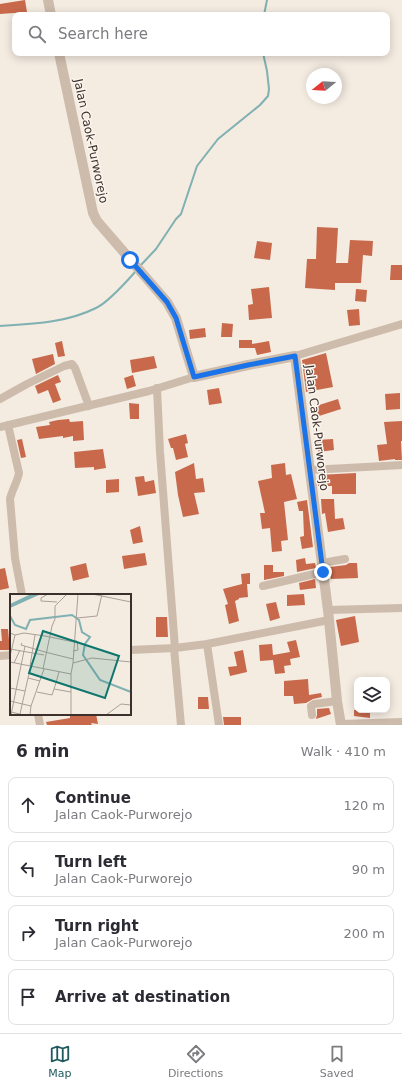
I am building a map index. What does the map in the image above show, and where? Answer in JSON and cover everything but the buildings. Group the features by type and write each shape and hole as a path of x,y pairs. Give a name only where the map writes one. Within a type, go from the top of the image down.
{"street":[{"path":"48,0 50,12"},
{"name":"Jalan Caok-Purworejo","path":"60,56 93,213 97,221 167,302 176,318 194,377 295,356 341,724"},
{"path":"295,356 402,324"},
{"path":"0,399 33,381 64,366 72,364 75,368 89,406"},
{"path":"22,594 15,558 10,499 19,474 4,426 89,406 194,377"},
{"path":"157,388 160,452 181,725"},
{"path":"310,470 402,465"},
{"path":"263,586 345,559"},
{"path":"131,650 175,648 207,644 328,615 402,608"},
{"path":"207,644 219,725"},
{"path":"0,656 10,655"},
{"path":"312,715 310,709 314,704 337,701"},
{"path":"38,715 40,725"},
{"path":"341,724 402,722"}],"waterway":[{"path":"265,12 267,0"},
{"path":"140,266 156,249 181,214 197,166 218,139 260,105 268,96 269,89 264,56"},
{"path":"0,326 49,322 85,313 106,301 136,271"}],"route":[{"path":"130,260 167,302 176,318 194,377 295,356 323,572"}]}
